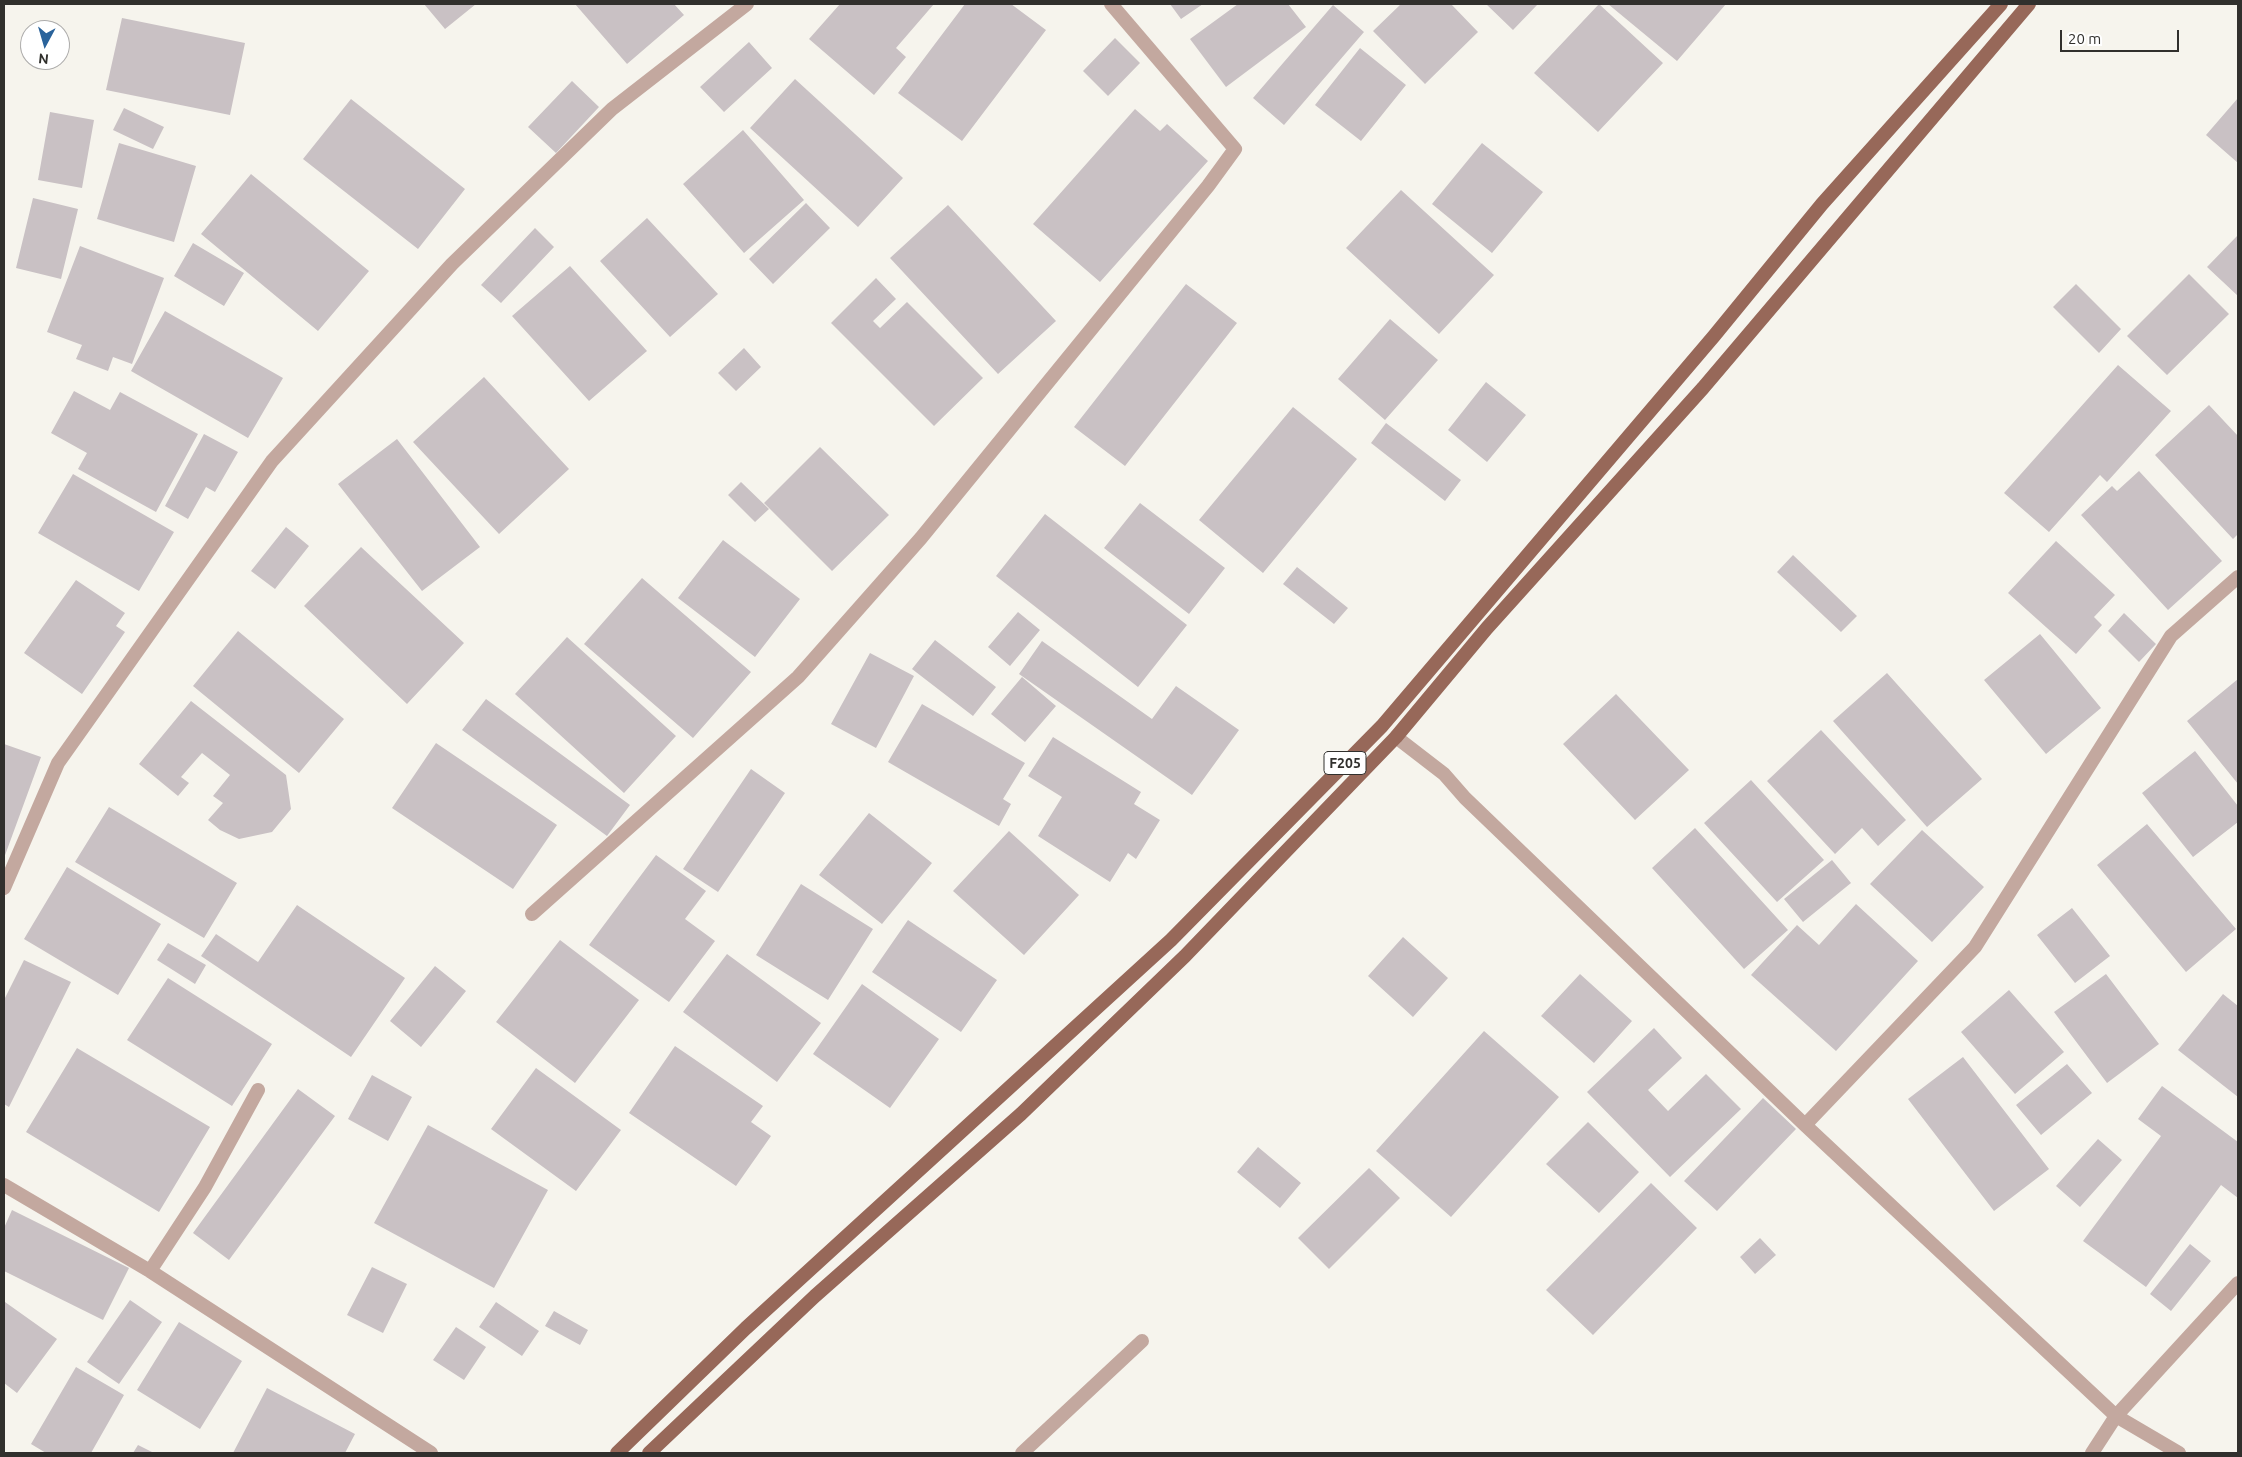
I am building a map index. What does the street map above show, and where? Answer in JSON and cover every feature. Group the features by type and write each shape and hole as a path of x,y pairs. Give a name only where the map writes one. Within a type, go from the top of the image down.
{"main road":[{"name":"F205","path":"617,1453 746,1328 1171,940 1382,726 1714,336 1822,204 2001,4"},
{"name":"F205","path":"649,1453 814,1296 1021,1114 1185,956 1396,737 1487,628 1703,388 2029,4"},
{"path":"1973,35 1989,50"}],"street":[{"path":"4,888 58,763 272,461 452,264 612,109 747,4"},
{"path":"532,914 798,677 921,538 1208,186 1235,149 1110,4"},
{"path":"1805,1125 1975,947 2171,636 2238,577"},
{"path":"1396,737 1444,774 1465,798 1805,1125 2116,1416 2179,1453"},
{"path":"150,1271 205,1187 258,1090"},
{"path":"4,1186 150,1271 431,1453"},
{"path":"2092,1453 2116,1416 2238,1282"},
{"path":"1022,1453 1142,1340"}],"building":[{"path":"424,4 476,4 445,29"},
{"path":"575,4 674,4 684,15 627,64"},
{"path":"840,4 934,4 896,48 906,57 874,95 809,39"},
{"path":"965,4 1011,4 1046,30 962,141 898,93"},
{"path":"1170,4 1203,4 1181,19"},
{"path":"1238,4 1288,4 1306,27 1226,87 1190,39"},
{"path":"1401,4 1451,4 1478,32 1425,84 1373,31"},
{"path":"1486,4 1538,4 1513,30"},
{"path":"1599,4 1663,63 1598,132 1534,73"},
{"path":"1608,4 1726,4 1677,61"},
{"path":"1333,5 1364,32 1284,125 1253,98"},
{"path":"122,18 245,43 230,115 106,90"},
{"path":"1115,38 1140,63 1108,96 1083,71"},
{"path":"749,42 772,68 724,112 700,87"},
{"path":"1360,48 1406,85 1361,141 1315,105"},
{"path":"795,79 903,178 858,227 750,128"},
{"path":"572,81 599,107 556,153 528,127"},
{"path":"2238,98 2238,163 2206,135"},
{"path":"351,99 465,189 418,249 303,159"},
{"path":"124,108 164,127 153,149 113,130"},
{"path":"1135,109 1160,131 1167,124 1208,161 1100,282 1033,224"},
{"path":"50,112 94,120 82,188 38,180"},
{"path":"743,130 804,200 744,253 683,184"},
{"path":"119,143 196,166 174,242 97,219"},
{"path":"1482,143 1543,192 1492,253 1432,204"},
{"path":"251,174 369,271 318,331 201,234"},
{"path":"1401,190 1494,275 1439,334 1346,248"},
{"path":"33,198 78,209 61,279 16,268"},
{"path":"806,203 830,228 773,284 749,259"},
{"path":"948,205 1056,321 998,374 890,258"},
{"path":"647,218 718,294 670,337 600,261"},
{"path":"535,228 554,247 501,303 481,285"},
{"path":"2238,235 2238,296 2207,267"},
{"path":"193,243 244,273 224,306 174,276"},
{"path":"80,246 164,278 132,364 113,357 108,371 76,359 82,345 47,332"},
{"path":"570,266 647,351 589,401 512,316"},
{"path":"2189,274 2229,314 2167,375 2127,336"},
{"path":"876,278 896,299 873,321 880,328 907,302 983,378 934,426 831,323"},
{"path":"1186,284 1237,323 1125,466 1074,427"},
{"path":"2076,284 2121,329 2099,353 2053,307"},
{"path":"165,311 283,378 248,438 131,371"},
{"path":"1390,319 1438,360 1385,420 1338,379"},
{"path":"744,348 761,367 736,391 718,373"},
{"path":"2118,365 2171,411 2107,482 2100,475 2049,532 2004,493"},
{"path":"484,377 569,469 499,534 413,442"},
{"path":"1486,382 1526,415 1487,462 1448,430"},
{"path":"74,391 110,410 120,392 198,434 156,512 78,469 87,453 51,433"},
{"path":"2209,405 2238,436 2238,534 2233,539 2155,455"},
{"path":"1293,407 1357,459 1263,573 1199,520"},
{"path":"1386,423 1461,480 1445,501 1371,443"},
{"path":"204,434 238,452 215,492 206,487 188,519 165,506"},
{"path":"397,439 480,547 422,591 338,484"},
{"path":"820,447 889,515 832,571 764,503"},
{"path":"2139,471 2222,561 2168,610 2081,515 2112,486 2117,491"},
{"path":"73,474 174,532 139,591 38,533"},
{"path":"741,482 769,509 755,522 728,495"},
{"path":"1140,503 1225,568 1189,614 1104,548"},
{"path":"1045,514 1187,625 1138,687 996,576"},
{"path":"286,527 309,546 275,589 251,571"},
{"path":"723,540 800,599 755,657 678,598"},
{"path":"2056,541 2115,595 2094,617 2102,625 2076,654 2008,593"},
{"path":"361,547 464,643 407,704 304,606"},
{"path":"1793,555 1857,616 1841,632 1777,572"},
{"path":"1297,567 1348,608 1334,624 1283,584"},
{"path":"642,578 751,672 693,738 584,644"},
{"path":"76,580 125,613 116,626 125,632 82,694 24,653"},
{"path":"1018,612 1040,630 1010,666 988,647"},
{"path":"2124,613 2156,644 2139,662 2108,631"},
{"path":"238,631 344,719 299,773 193,686"},
{"path":"2040,634 2101,708 2046,754 1984,680"},
{"path":"567,637 676,736 624,793 515,694"},
{"path":"935,640 996,687 973,716 912,669"},
{"path":"1042,641 1152,719 1176,686 1239,730 1192,795 1019,674"},
{"path":"870,653 914,676 876,748 831,724"},
{"path":"1887,673 1982,779 1927,827 1833,721"},
{"path":"1022,677 1056,706 1025,742 991,714"},
{"path":"2238,679 2238,784 2187,721"},
{"path":"1616,694 1689,770 1635,820 1563,744"},
{"path":"486,699 630,805 607,836 462,730"},
{"path":"191,701 286,775 291,809 272,832 239,839 220,830 208,820 223,803 213,796 230,775 202,753 181,777 189,783 178,796 139,764"},
{"path":"922,704 1025,763 1003,799 1011,804 999,826 888,762"},
{"path":"1821,730 1906,820 1878,846 1862,828 1835,854 1767,781"},
{"path":"1053,737 1141,792 1134,804 1160,820 1136,859 1128,853 1110,882 1038,836 1062,797 1028,776"},
{"path":"436,743 557,825 513,889 392,808"},
{"path":"4,744 41,757 4,858"},
{"path":"2195,751 2238,806 2238,822 2193,857 2142,793"},
{"path":"751,769 785,793 718,892 683,869"},
{"path":"1751,780 1824,860 1777,902 1704,823"},
{"path":"109,807 237,883 204,938 75,862"},
{"path":"869,813 932,863 882,924 819,875"},
{"path":"2147,824 2236,929 2186,972 2097,865"},
{"path":"1695,828 1788,930 1744,969 1652,868"},
{"path":"1922,830 1984,887 1932,942 1870,884"},
{"path":"1009,831 1079,895 1024,955 953,891"},
{"path":"656,855 706,891 685,919 715,941 669,1002 589,945"},
{"path":"1832,860 1851,883 1803,922 1784,899"},
{"path":"67,867 161,924 118,995 24,939"},
{"path":"801,884 873,929 828,1000 756,955"},
{"path":"1856,904 1918,961 1836,1051 1751,975 1797,925 1819,945"},
{"path":"297,905 405,978 351,1057 201,956 216,934 258,962"},
{"path":"2072,908 2110,956 2075,983 2037,935"},
{"path":"908,920 997,980 961,1032 872,972"},
{"path":"1403,937 1448,978 1413,1017 1368,976"},
{"path":"560,940 639,1000 575,1083 496,1022"},
{"path":"168,943 206,965 195,984 157,960"},
{"path":"727,954 821,1023 777,1082 683,1012"},
{"path":"24,960 71,982 9,1107 4,1104 4,1000"},
{"path":"435,966 466,991 421,1047 390,1021"},
{"path":"1580,974 1632,1021 1594,1063 1541,1016"},
{"path":"2106,974 2159,1044 2107,1083 2054,1012"},
{"path":"168,978 272,1044 232,1106 127,1040"},
{"path":"862,984 939,1039 890,1108 813,1054"},
{"path":"2009,990 2064,1052 2015,1094 1961,1032"},
{"path":"2223,994 2238,1006 2238,1097 2178,1050"},
{"path":"1654,1028 1682,1058 1648,1090 1668,1111 1706,1074 1741,1109 1670,1177 1587,1092"},
{"path":"1484,1031 1559,1097 1451,1217 1376,1151"},
{"path":"675,1046 763,1106 751,1122 771,1136 736,1186 629,1113"},
{"path":"77,1048 210,1127 159,1212 26,1132"},
{"path":"1963,1057 2049,1169 1994,1211 1908,1099"},
{"path":"2067,1064 2092,1093 2041,1135 2016,1105"},
{"path":"536,1068 621,1130 576,1191 491,1129"},
{"path":"372,1075 412,1097 388,1141 348,1119"},
{"path":"2162,1086 2238,1142 2238,1198 2221,1185 2146,1287 2083,1241 2161,1136 2138,1119"},
{"path":"298,1089 335,1116 229,1260 193,1233"},
{"path":"1763,1098 1796,1129 1717,1211 1684,1181"},
{"path":"1588,1122 1639,1172 1599,1213 1546,1164"},
{"path":"428,1125 548,1190 494,1288 374,1223"},
{"path":"2098,1139 2122,1160 2080,1207 2056,1186"},
{"path":"1258,1147 1301,1183 1280,1208 1237,1172"},
{"path":"1369,1168 1400,1198 1329,1269 1298,1238"},
{"path":"1651,1183 1697,1228 1593,1335 1546,1290"},
{"path":"12,1210 129,1268 103,1320 4,1271 4,1228"},
{"path":"1760,1238 1776,1255 1755,1274 1740,1257"},
{"path":"2190,1244 2211,1261 2171,1311 2150,1294"},
{"path":"372,1267 407,1284 383,1333 347,1315"},
{"path":"130,1300 162,1322 119,1384 87,1362"},
{"path":"5,1302 57,1339 17,1393 4,1383"},
{"path":"496,1302 539,1331 522,1356 479,1327"},
{"path":"554,1311 588,1330 580,1345 545,1326"},
{"path":"179,1322 242,1361 200,1429 137,1390"},
{"path":"456,1327 486,1347 464,1380 433,1360"},
{"path":"76,1367 124,1395 91,1453 46,1453 31,1444"},
{"path":"267,1388 355,1434 345,1453 233,1453"},
{"path":"138,1445 154,1453 133,1453"}]}
